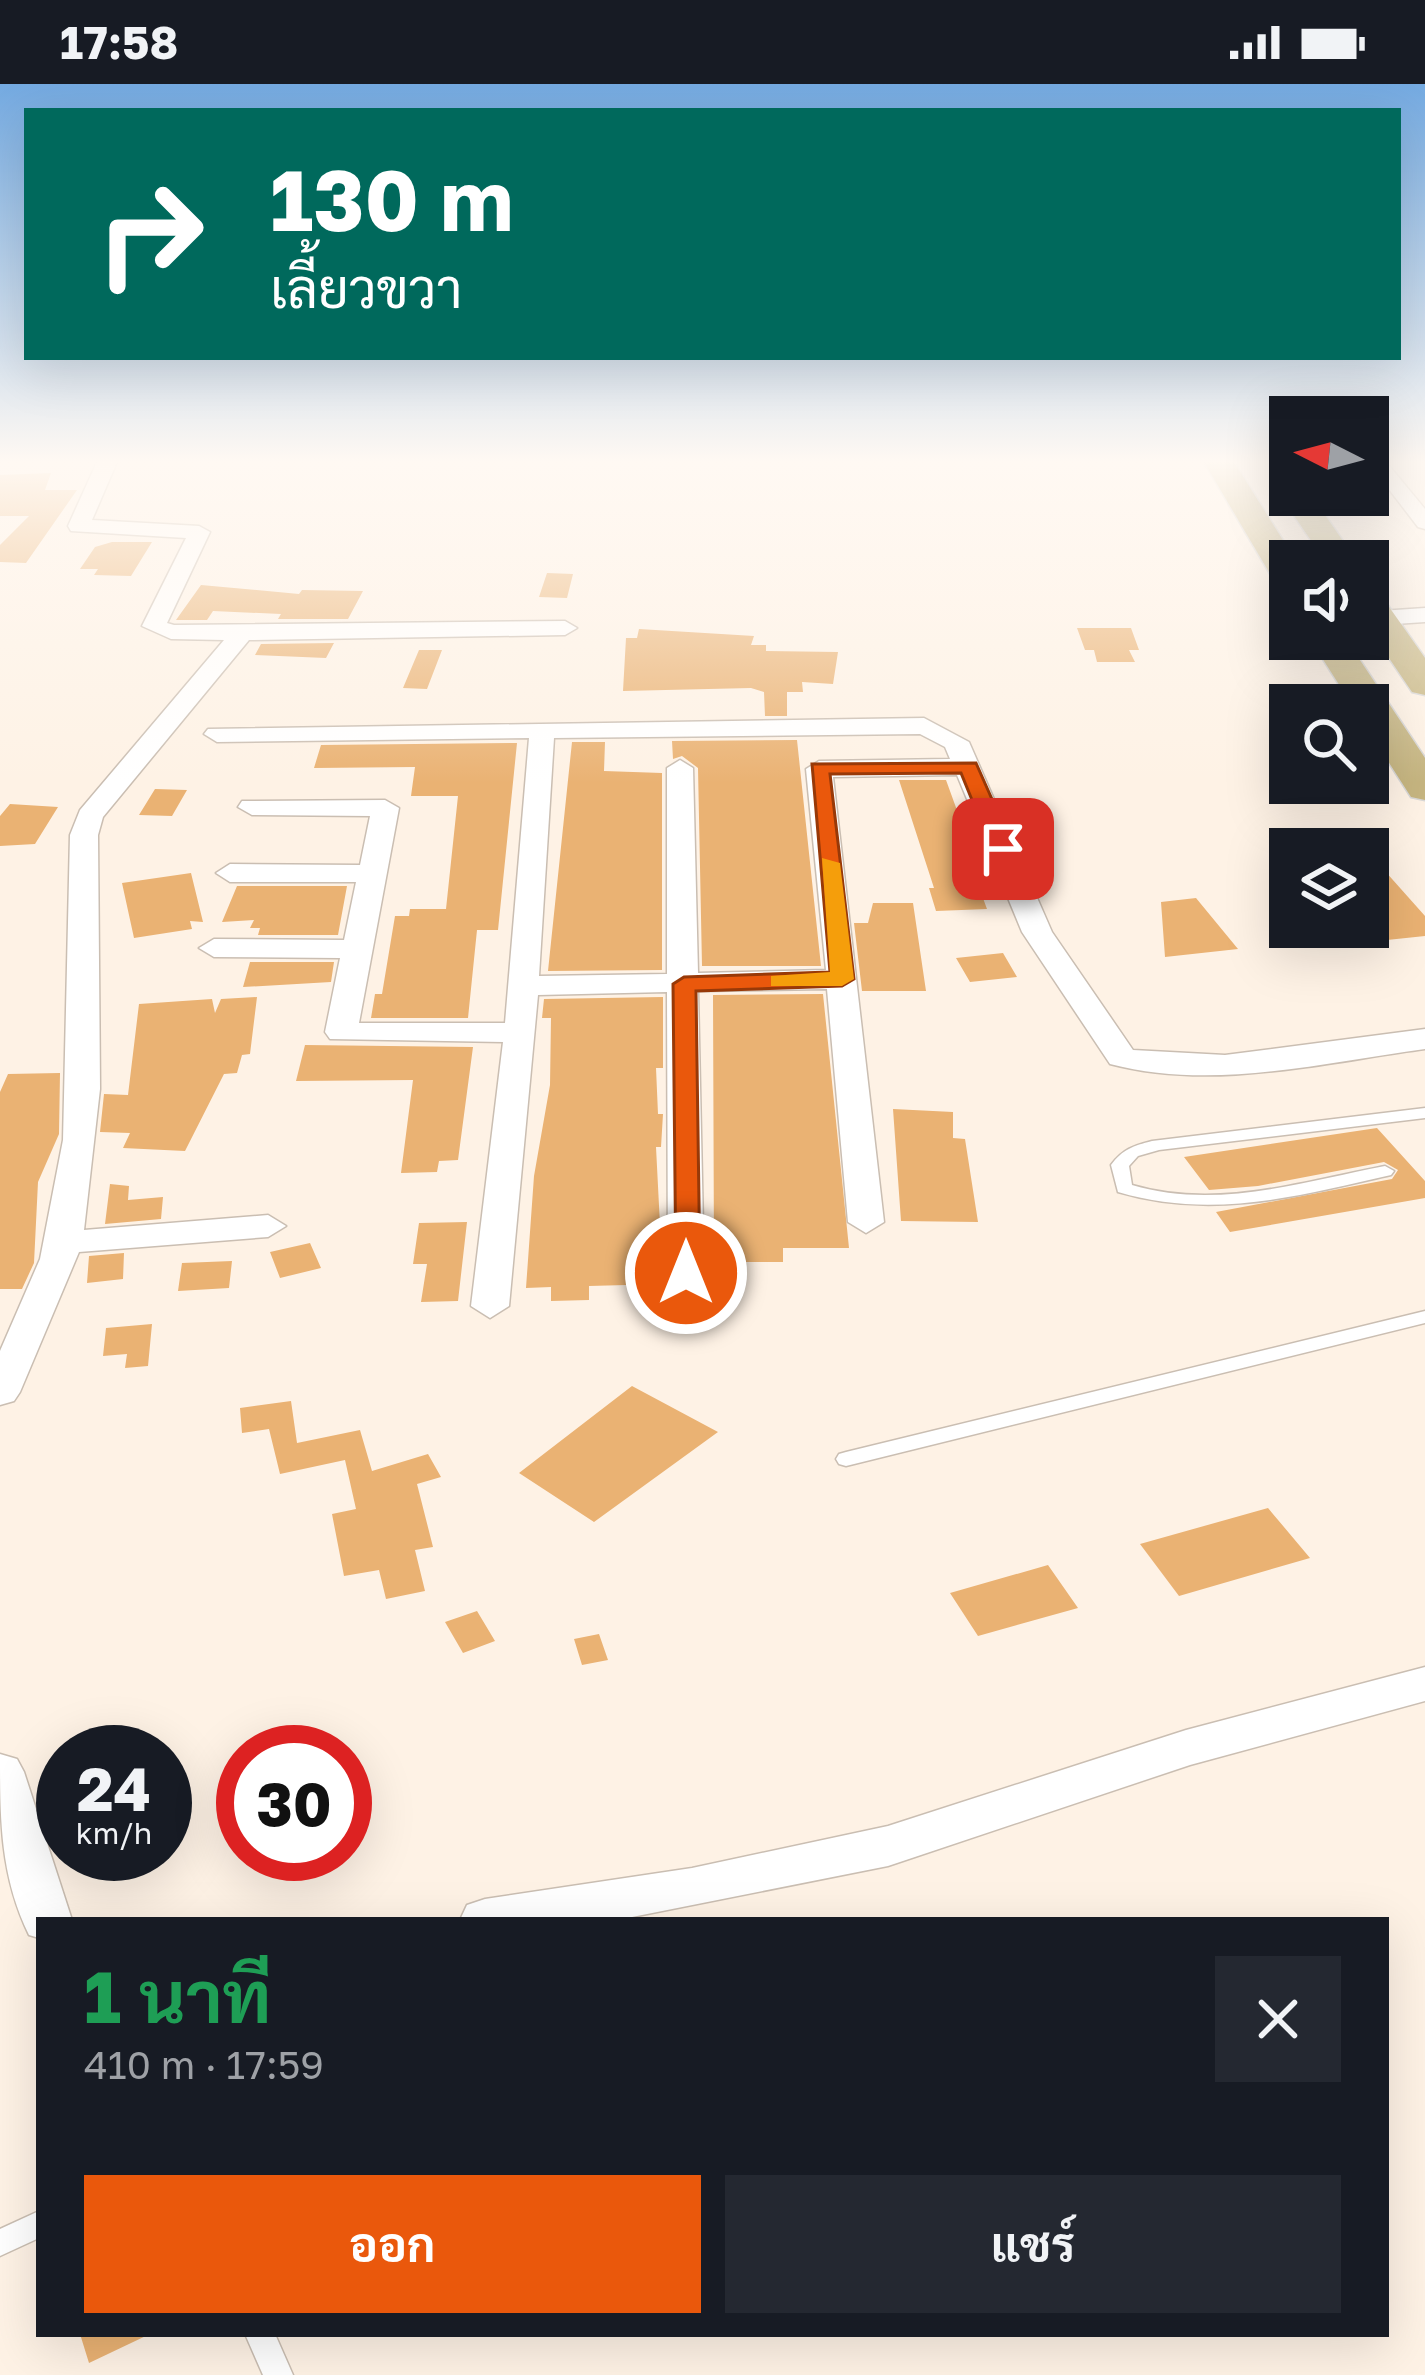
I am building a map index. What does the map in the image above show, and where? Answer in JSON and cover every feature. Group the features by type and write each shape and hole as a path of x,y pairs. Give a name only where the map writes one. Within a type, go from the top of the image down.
{"main road":[{"path":"1389,631 1425,684"},
{"path":"1342,660 1425,788"}],"street":[{"path":"181,569 154,626 170,632 565,628"},
{"path":"1389,611 1425,615"},
{"path":"0,1392 64,1242 86,1021 84,836 102,796 213,673 242,633"},
{"path":"217,734 911,724 946,733 969,767 1037,932 1121,1057 1138,1064 1180,1066 1425,1039"},
{"path":"490,1306 520,1033 542,732"},
{"path":"680,767 686,1273"},
{"path":"866,1222 819,769 969,767"},
{"path":"252,807 386,808 341,1032 520,1033"},
{"path":"230,873 370,874"},
{"path":"214,948 359,949"},
{"path":"523,986 842,979"},
{"path":"64,1242 268,1226"},
{"path":"504,1917 692,1888 888,1846 1186,1748 1425,1684"},
{"path":"0,1772 46,1917"}],"lane":[{"path":"1385,1171 1226,1198 1158,1201 1124,1188 1120,1165 1132,1152 1158,1145 1425,1112"},
{"path":"846,1459 1425,1317"},
{"path":"0,2243 36,2225"},
{"path":"261,2337 278,2375"}],"building":[{"path":"80,569 135,569 131,576 94,575 98,569"},
{"path":"547,573 573,574 567,598 539,597"},
{"path":"201,585 299,594 302,590 363,591 348,619 278,619 281,614 213,611 207,620 176,620"},
{"path":"1077,628 1131,628 1139,650 1129,650 1135,662 1097,662 1094,650 1085,650"},
{"path":"639,629 754,636 751,645 766,645 766,651 838,652 833,684 802,682 803,692 787,692 787,716 765,716 764,692 751,688 623,691 626,638 637,638"},
{"path":"334,643 326,658 255,655 261,644"},
{"path":"419,650 442,650 427,689 403,688"},
{"path":"797,740 821,966 702,966 698,768 682,756 673,759 672,741"},
{"path":"572,742 605,742 604,771 662,773 662,970 548,971"},
{"path":"517,743 498,930 477,930 468,1018 371,1018 375,994 382,994 395,916 409,916 410,909 446,909 458,796 411,796 415,767 314,768 321,745"},
{"path":"899,780 946,780 983,882 977,882 987,909 936,911 929,888 934,888"},
{"path":"155,789 187,790 172,816 139,815"},
{"path":"10,804 58,807 35,844 0,846 0,816"},
{"path":"191,873 203,922 190,921 192,929 134,938 122,883"},
{"path":"1389,876 1425,916 1425,936 1389,940"},
{"path":"237,886 347,886 338,935 258,935 260,928 250,928 254,920 222,922"},
{"path":"1196,898 1238,949 1165,957 1161,902"},
{"path":"873,903 913,903 926,991 862,991 854,923 868,923"},
{"path":"1003,953 1017,977 970,982 956,958"},
{"path":"250,962 334,962 331,982 243,987"},
{"path":"823,994 849,1248 783,1248 783,1262 714,1262 713,995"},
{"path":"257,997 250,1054 242,1055 237,1073 224,1074 185,1151 123,1148 130,1133 100,1132 104,1094 128,1095 139,1004 212,999 215,1013 221,999"},
{"path":"663,997 663,1068 656,1068 658,1114 663,1114 661,1147 656,1147 663,1284 589,1286 589,1300 551,1301 551,1287 526,1288 534,1176 550,1085 551,1018 542,1018 544,999"},
{"path":"305,1045 473,1047 458,1160 439,1161 437,1172 401,1173 413,1080 296,1081"},
{"path":"60,1073 59,1134 38,1182 34,1263 22,1289 0,1289 0,1092 8,1074"},
{"path":"893,1109 953,1112 953,1138 965,1139 978,1222 901,1221"},
{"path":"1377,1128 1425,1181 1425,1198 1230,1232 1216,1212 1392,1179 1398,1170 1384,1162 1258,1186 1209,1190 1184,1157"},
{"path":"110,1184 129,1186 128,1200 163,1197 161,1219 105,1224"},
{"path":"467,1222 458,1301 421,1302 427,1264 413,1264 419,1223"},
{"path":"310,1243 321,1268 280,1278 270,1252"},
{"path":"124,1253 123,1279 87,1283 89,1256"},
{"path":"232,1261 229,1288 178,1291 182,1263"},
{"path":"152,1324 148,1366 125,1368 127,1354 103,1356 106,1328"},
{"path":"632,1386 718,1432 594,1522 519,1473"},
{"path":"291,1401 297,1443 360,1430 372,1471 428,1454 441,1477 417,1484 433,1547 415,1550 425,1591 386,1599 379,1570 344,1576 332,1514 356,1509 345,1460 280,1474 269,1429 242,1433 240,1408"},
{"path":"1268,1508 1310,1558 1179,1596 1140,1544"},
{"path":"1048,1565 1078,1608 978,1636 950,1593"},
{"path":"477,1611 495,1641 463,1653 445,1622"},
{"path":"599,1634 608,1660 582,1665 574,1639"},
{"path":"81,2337 144,2337 89,2363"}],"slow traffic":[{"path":"779,981 842,979 829,863"}],"route":[{"path":"686,1273 684,984 842,979 819,769 969,767 1003,849"}]}
